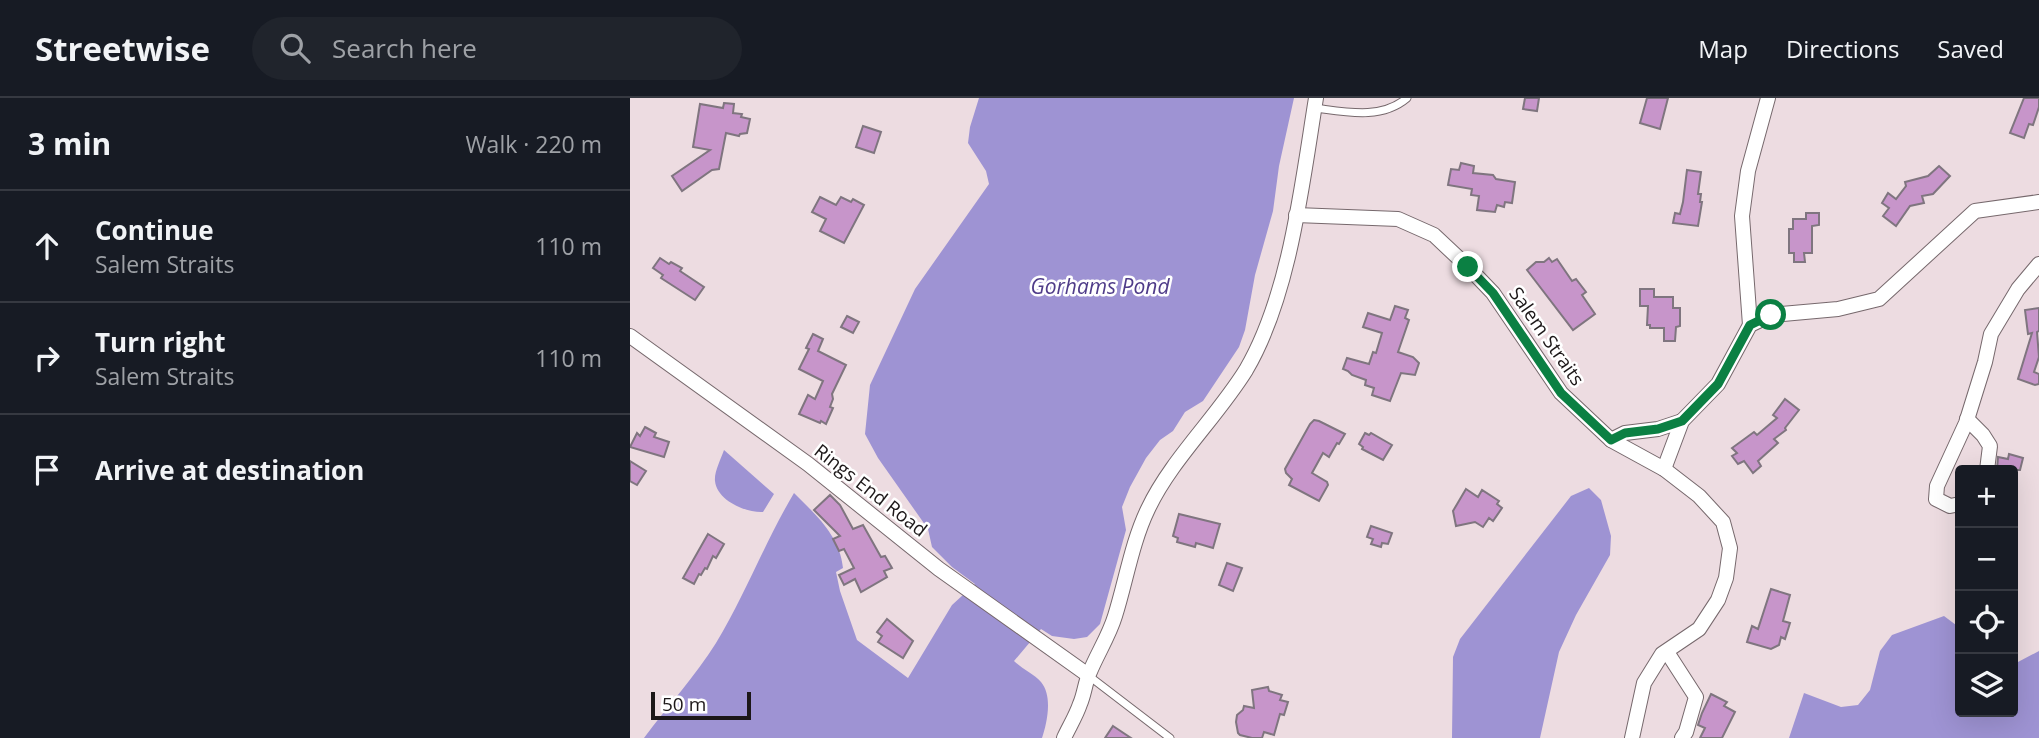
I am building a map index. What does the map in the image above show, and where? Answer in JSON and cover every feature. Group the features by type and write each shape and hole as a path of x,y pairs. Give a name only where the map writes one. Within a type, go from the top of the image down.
{"street":[{"path":"1664,469 1682,421 1718,384 1750,325 1742,216 1748,171 1768,98"},
{"path":"1064,738 1112,624 1148,509 1163,483 1246,369 1265,334 1274,309 1296,215 1315,103"},
{"path":"1750,325 1771,315 1838,309 1880,299 1975,211 2039,202"},
{"name":"Salem Straits","path":"1296,215 1398,219 1434,235 1493,293 1561,393 1611,440 1664,469 1699,496 1723,522 1730,548 1726,578 1718,600 1699,629 1662,654 1644,683 1632,738"},
{"path":"1955,505 1950,506 1936,499 1937,486 1967,419 1985,362 1990,334 2018,289 2039,264"},
{"name":"Rings End Road","path":"630,337 808,464 939,569 1088,676"},
{"path":"1967,419 1990,446 1988,465"},
{"path":"1611,440 1625,433 1658,429 1682,421"},
{"path":"1667,652 1696,697 1682,738"}],"lane":[{"path":"1315,103 1342,112 1375,112 1397,106 1407,98"},
{"path":"1088,676 1170,738"}],"water":[{"name":"Gorhams Pond","path":"979,98 1294,98 1279,166 1273,211 1239,347 1203,401 1185,412 1173,431 1160,440 1146,458 1130,487 1122,507 1126,530 1100,624 1087,637 1074,639 1052,636 1041,629 1014,661 1038,679 1045,688 1048,710 1042,738 644,738 716,643 794,493 826,527 837,546 843,568 836,572 840,591 857,640 908,678 952,605 975,584 952,567 932,547 928,529 878,458 865,434 870,385 915,289 989,184 986,171 968,143"},
{"path":"724,450 774,494 763,512 734,504 717,488 716,474"},
{"path":"1589,488 1601,500 1611,536 1610,555 1576,615 1559,652 1540,738 1452,738 1453,657 1460,639 1571,496"},
{"path":"1944,616 1955,624 1955,717 2018,717 2018,662 2039,651 2039,738 1789,738 1804,693 1841,707 1858,705 1870,690 1880,651 1892,635"}],"building":[{"path":"1525,98 1539,98 1537,111 1523,109"},
{"path":"1647,98 1668,98 1660,129 1640,123"},
{"path":"2024,98 2039,98 2039,107 2033,125 2029,124 2024,138 2010,133"},
{"path":"724,103 734,104 733,113 750,119 747,133 739,136 726,133 719,169 712,170 682,191 672,176 710,150 693,147 700,104 723,108"},
{"path":"863,126 881,132 874,153 856,147"},
{"path":"1461,163 1474,166 1473,173 1493,175 1496,179 1515,182 1512,203 1505,202 1504,207 1497,205 1495,212 1477,210 1479,196 1471,195 1472,189 1448,185 1451,169 1459,170"},
{"path":"1939,166 1950,176 1933,194 1922,196 1924,203 1910,206 1896,226 1883,216 1889,208 1882,203 1888,193 1896,199 1906,186 1905,182 1928,176"},
{"path":"1687,170 1701,172 1698,194 1701,194 1702,202 1698,226 1673,223 1675,213 1680,214"},
{"path":"820,197 836,205 841,197 864,205 844,243 820,231 826,219 812,212"},
{"path":"1806,213 1819,213 1819,225 1812,226 1812,253 1804,253 1805,262 1794,262 1794,253 1789,253 1789,229 1793,229 1793,219 1806,219"},
{"path":"660,258 682,268 680,271 704,287 695,300 661,278 663,275 653,268"},
{"path":"1549,258 1552,262 1557,259 1572,281 1576,279 1586,292 1582,295 1595,314 1573,330 1527,270 1536,262 1544,262"},
{"path":"1640,289 1654,289 1654,297 1673,297 1673,308 1680,308 1680,326 1676,327 1675,341 1664,341 1664,328 1650,328 1650,325 1647,325 1648,306 1640,306"},
{"path":"1395,306 1408,310 1405,318 1409,320 1398,352 1413,357 1419,363 1415,375 1401,373 1390,401 1372,395 1374,388 1365,385 1366,380 1343,369 1347,358 1369,364 1373,352 1376,353 1382,333 1363,327 1368,313 1390,320"},
{"path":"2039,308 2039,357 2034,372 2039,374 2039,384 2035,385 2018,379 2032,333 2028,334 2025,310"},
{"path":"847,316 859,322 853,333 841,327"},
{"path":"813,334 823,339 818,351 846,365 832,394 830,407 833,408 826,424 799,414 808,395 815,399 823,381 799,369"},
{"path":"1785,399 1799,410 1786,430 1774,439 1778,443 1758,461 1761,466 1753,473 1744,461 1738,464 1732,456 1737,453 1732,448 1754,432 1757,435 1777,418 1773,415"},
{"path":"1314,420 1345,434 1329,457 1323,453 1312,473 1328,485 1319,501 1289,485 1292,479 1285,469"},
{"path":"645,427 656,433 654,437 669,442 664,457 630,447 637,433 640,436"},
{"path":"1365,433 1371,433 1392,445 1383,460 1362,449 1359,444"},
{"path":"2009,454 2023,458 2020,470 2018,465 1997,465 1998,457 2008,459"},
{"path":"630,461 646,471 637,485 630,481"},
{"path":"1466,489 1478,497 1482,490 1499,501 1497,504 1502,508 1493,521 1489,518 1483,527 1475,522 1456,526 1453,511"},
{"path":"830,495 840,505 853,529 863,525 881,557 885,556 892,568 884,571 887,577 861,592 855,579 844,585 839,575 854,568 844,549 839,551 833,539 840,536 814,510"},
{"path":"1179,514 1220,524 1213,548 1196,543 1195,547 1177,542 1178,538 1173,536"},
{"path":"1371,526 1392,533 1388,544 1382,543 1381,547 1371,544 1373,539 1367,537"},
{"path":"708,534 724,544 694,584 683,578"},
{"path":"1227,563 1242,568 1233,591 1219,585"},
{"path":"1771,589 1790,595 1783,621 1790,623 1785,639 1781,637 1779,645 1771,649 1747,642 1752,626 1758,629"},
{"path":"887,619 913,641 903,658 878,642 882,636 877,632"},
{"path":"1268,687 1269,691 1282,695 1280,700 1288,702 1284,715 1280,714 1274,735 1264,732 1262,738 1252,738 1240,735 1237,715 1244,706 1254,708 1252,690"},
{"path":"1711,694 1727,702 1724,706 1735,712 1722,738 1700,738 1705,728 1698,725"},
{"path":"1113,726 1131,738 1105,738"}],"route":[{"path":"1468,267 1493,293 1561,393 1611,440 1625,433 1658,429 1682,421 1718,384 1750,325 1771,315"}]}
